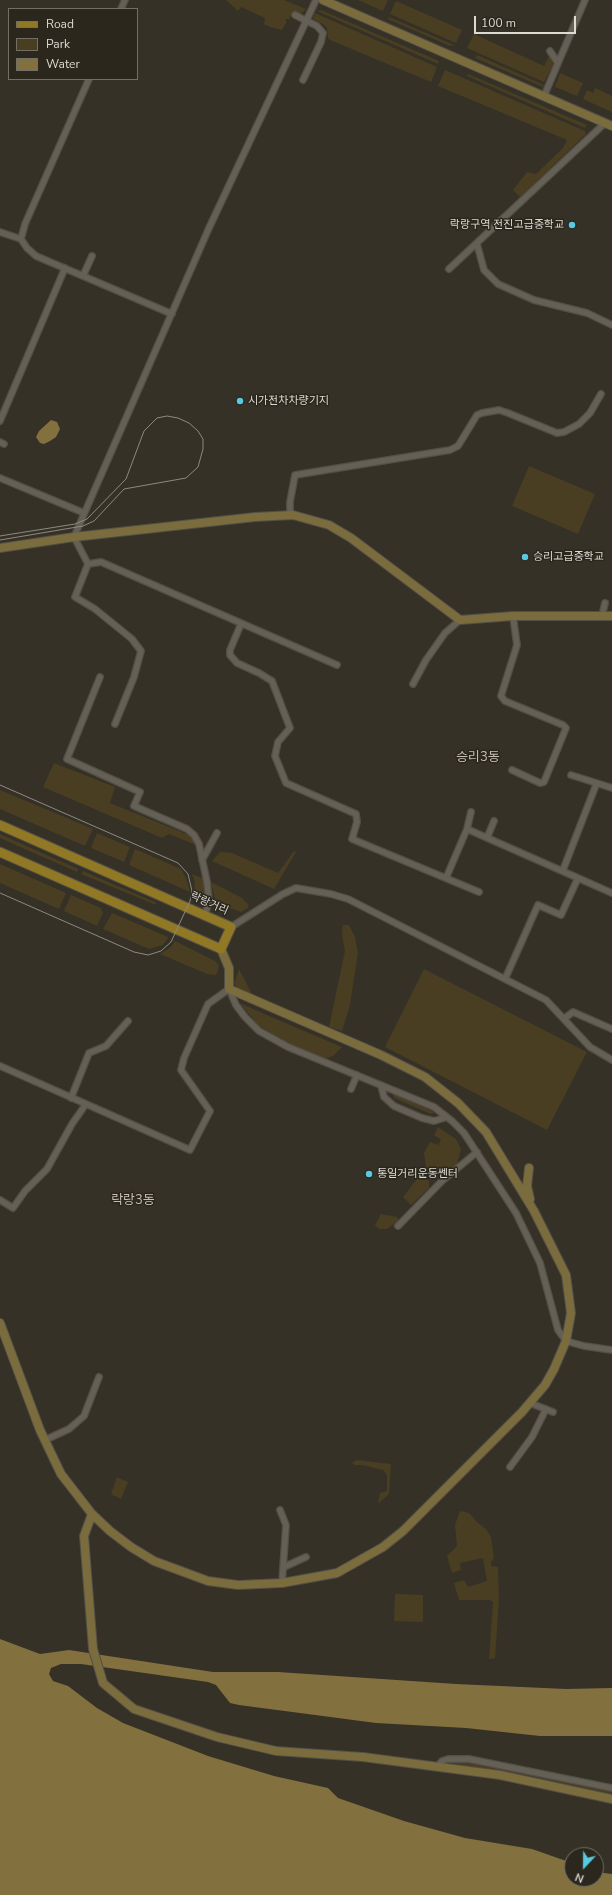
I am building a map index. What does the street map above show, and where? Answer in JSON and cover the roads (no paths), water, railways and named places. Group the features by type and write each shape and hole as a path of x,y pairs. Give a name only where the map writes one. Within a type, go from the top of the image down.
{"main road":[{"path":"323,0 609,125"},
{"path":"0,548 74,537 255,517 290,515 329,524 351,538 460,620 512,616 612,616"},
{"name":"락랑거리","path":"0,825 230,927 221,949"},
{"path":"0,852 221,949 229,968 229,989 407,1067 444,1090 474,1118 497,1148 534,1211 566,1275 570,1293 571,1313 566,1341 554,1369 545,1385 530,1403 403,1531 383,1547 337,1572 282,1583 238,1585 208,1581 154,1561 131,1547 110,1531 92,1514 61,1474 45,1440 0,1324"},
{"path":"529,1168 527,1186 534,1211"},
{"path":"92,1514 84,1536 93,1649 103,1683 134,1709 217,1737 276,1751 363,1757 500,1775 612,1800"}],"street":[{"path":"115,724 134,677 141,651 132,639 95,609 75,597 88,564 74,537 209,228 316,0"},
{"path":"544,96 585,0"},
{"path":"295,15 317,26 323,33 321,42 303,80"},
{"path":"550,51 558,63"},
{"path":"21,239 24,224 90,80"},
{"path":"449,269 609,125"},
{"path":"0,232 21,239 27,248 36,256 172,314"},
{"path":"477,244 484,270 498,284 534,300 587,313 612,325"},
{"path":"83,276 92,256"},
{"path":"0,420 65,268"},
{"path":"290,515 290,502 294,473 450,450 458,446 477,415 499,410 557,433 564,432 579,424 587,417 601,394"},
{"path":"0,478 84,513"},
{"path":"88,564 101,562 337,666"},
{"path":"602,616 605,603"},
{"path":"512,616 517,645 501,696 505,700 563,725 566,728 544,782 540,783 512,770"},
{"path":"413,684 426,660 441,638 460,620"},
{"path":"241,624 230,650 230,655 236,663 259,673 272,681 290,728 278,742 274,756 286,783 356,814 357,822 352,839 479,892"},
{"path":"100,677 67,759 140,792 134,806 187,829 194,835 199,844 207,882 209,901 205,915"},
{"path":"571,775 612,788"},
{"path":"563,870 596,784"},
{"path":"446,878 467,829 471,812"},
{"path":"487,838 494,821"},
{"path":"467,829 563,870 612,893"},
{"path":"202,860 217,832"},
{"path":"505,979 538,905 561,915 578,878"},
{"path":"230,927 283,894 296,888 317,891 348,899 546,1000 565,1018 590,1047 612,1060"},
{"path":"0,1066 190,1150 210,1111 181,1070 184,1058 208,1004 229,989 236,1005 245,1017 259,1031 288,1047 434,1107 464,1133 516,1213 540,1263 558,1330 566,1341 584,1346 612,1350"},
{"path":"565,1018 573,1012 612,1029"},
{"path":"71,1098 89,1053 106,1046 128,1021"},
{"path":"351,1090 357,1075"},
{"path":"381,1084 384,1097 394,1106 422,1118 434,1121 447,1117"},
{"path":"0,1200 13,1208 22,1198 25,1191 47,1169 72,1124 86,1104"},
{"path":"398,1226 442,1180 477,1152"},
{"path":"45,1440 69,1429 84,1416 99,1377"},
{"path":"530,1403 553,1412"},
{"path":"510,1467 532,1437 546,1409"},
{"path":"280,1510 286,1525 282,1583"},
{"path":"284,1568 306,1557"},
{"path":"437,1767 442,1761 448,1759 469,1759 612,1788"}],"water":[{"path":"51,420 57,422 60,429 56,437 44,444 40,443 36,437 39,431"},
{"path":"0,1639 40,1654 69,1650 213,1672 278,1672 456,1684 566,1689 612,1688 612,1736 540,1736 466,1728 376,1723 239,1705 230,1703 216,1685 208,1682 81,1664 61,1664 51,1668 49,1674 53,1681 68,1686 97,1708 123,1723 208,1756 274,1776 328,1788 338,1798 404,1821 465,1838 532,1849 564,1860 564,1887 604,1887 604,1873 612,1874 612,1895 0,1895"}],"tram line":[{"path":"0,536 75,524 87,519 126,479 144,431 157,418 167,416 178,418 189,423 198,431 203,439 203,449 198,467 186,478 124,489 94,521 83,526 0,540"},
{"path":"0,785 178,863 188,874 192,891 190,901 171,942 161,951 148,955 134,952 0,893"}],"place":[{"name":"락랑구역 전진고급중학교","path":"572,225"},
{"name":"시가전차차량기지","path":"240,401"},
{"name":"승리고급중학교","path":"525,557"},
{"name":"통일거리운동쎈터","path":"369,1174"}],"district":[{"name":"승리3동","path":"478,758"},
{"name":"락랑3동","path":"133,1201"}]}
